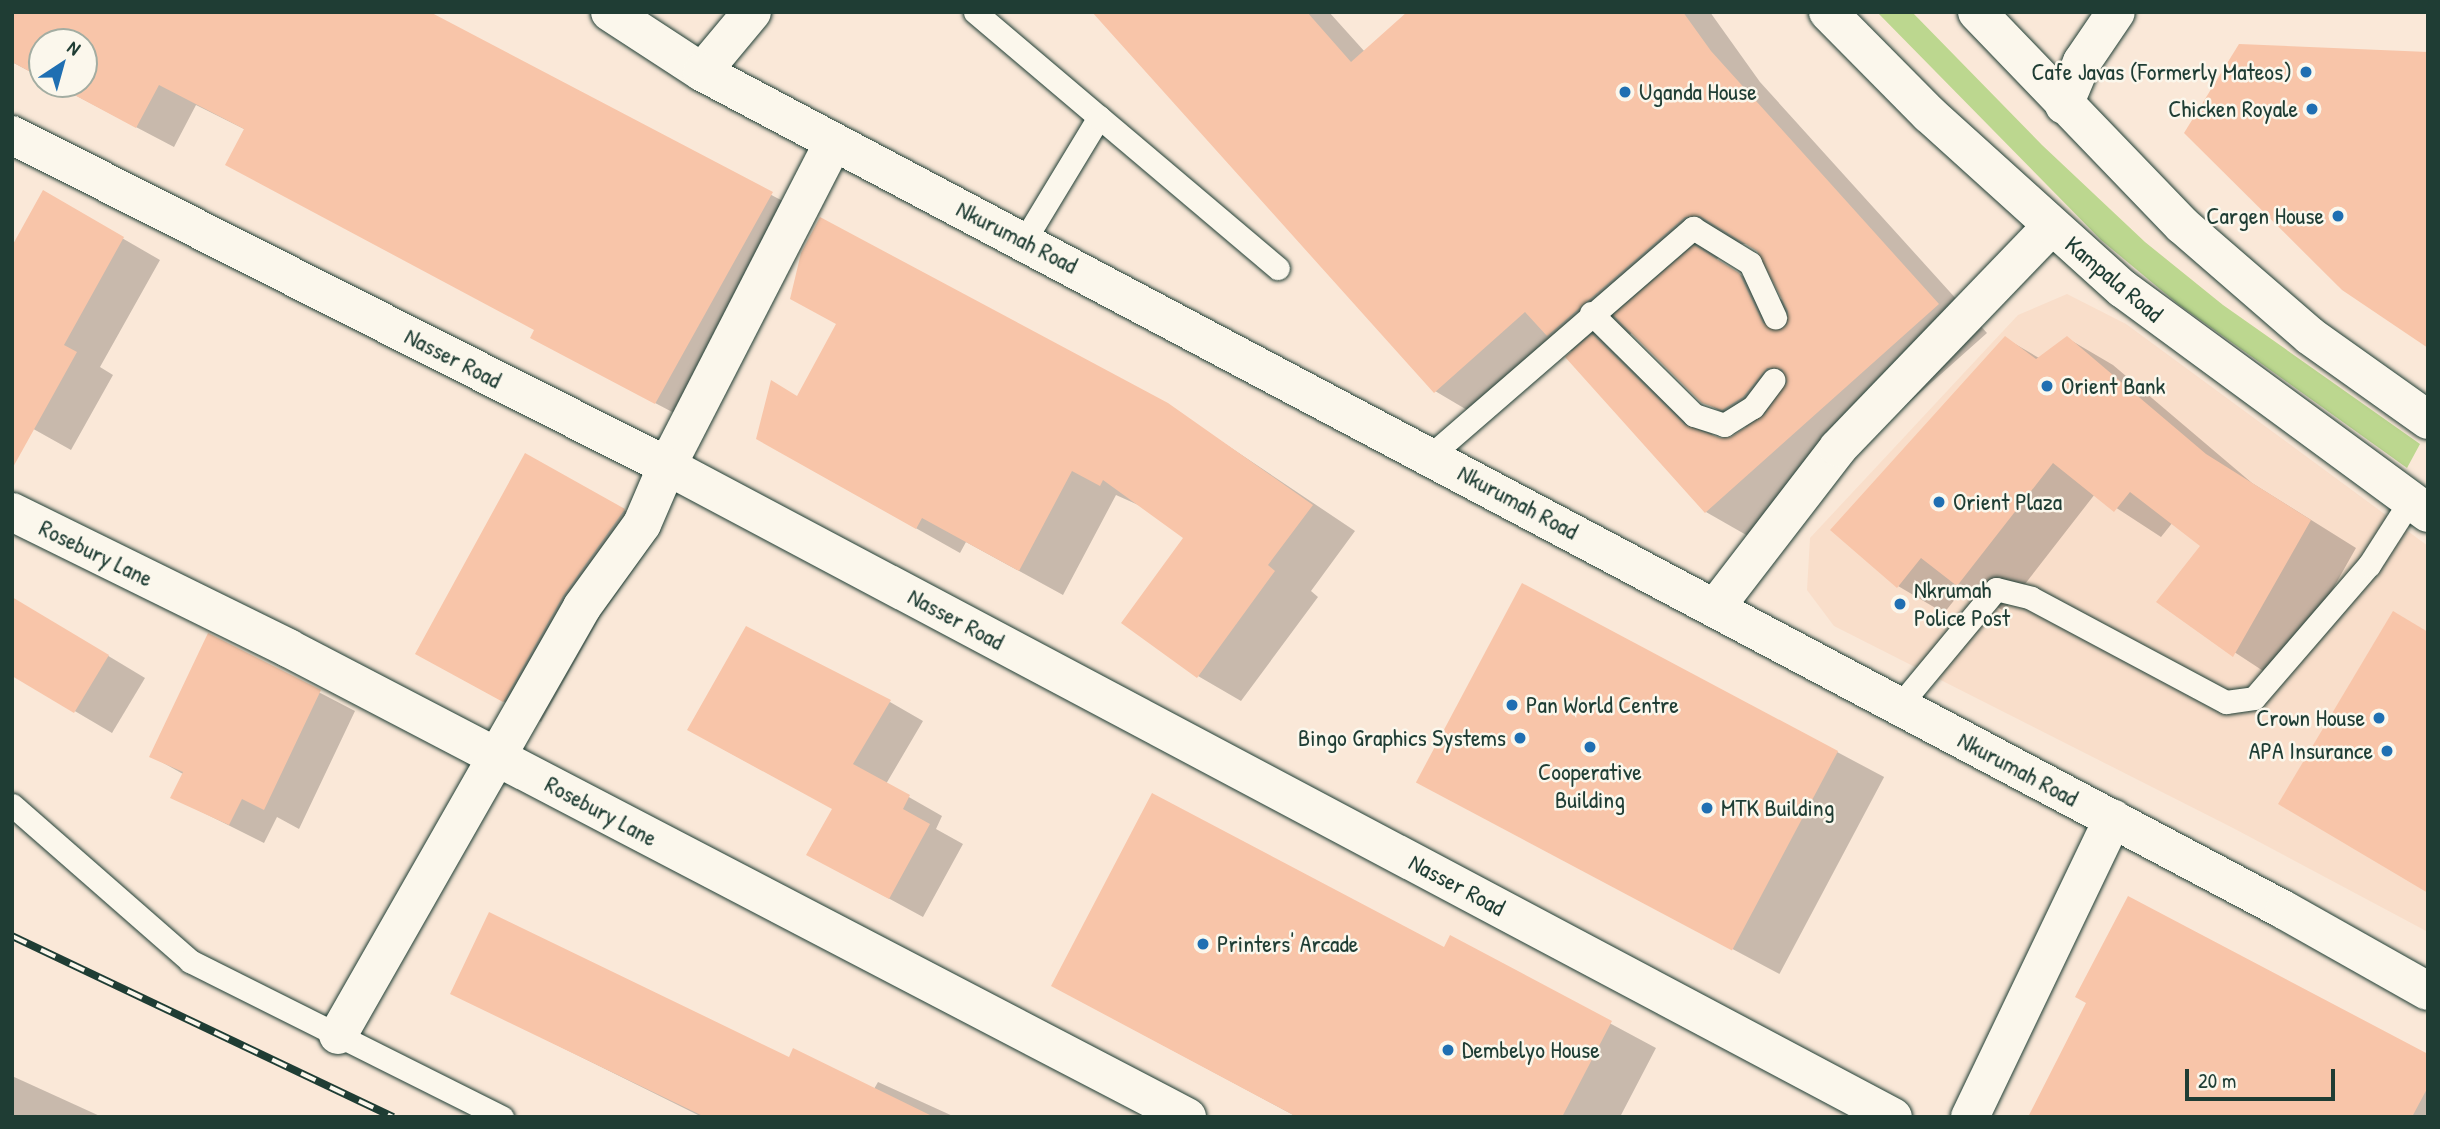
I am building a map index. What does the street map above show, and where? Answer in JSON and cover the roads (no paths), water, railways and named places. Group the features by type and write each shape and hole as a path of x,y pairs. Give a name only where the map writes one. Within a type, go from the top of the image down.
{"street":[{"path":"702,72 752,12"},
{"name":"Kampala Road","path":"1828,12 1929,114 2051,227 2144,305 2419,507"},
{"path":"1977,12 2182,225 2300,328 2428,420"},
{"path":"2064,105 2082,62 2116,12"},
{"name":"Nkurumah Road","path":"620,14 702,72 833,143 1025,240 1431,455 2428,991"},
{"name":"Nasser Road","path":"12,135 667,466 1893,1117"},
{"path":"338,1035 582,607 642,524 667,466 833,143"},
{"path":"1715,608 1838,448 2051,227"},
{"name":"Rosebury Lane","path":"12,512 496,756 1187,1117"},
{"path":"1970,1117 2113,820"}],"lane":[{"path":"975,12 1278,268"},
{"path":"1025,240 1099,117"},
{"path":"1431,455 1591,313 1693,229 1750,263 1775,317"},
{"path":"1591,313 1694,415 1724,425 1753,407 1773,380"},
{"path":"1899,706 1996,589 2031,597 2226,702 2254,698 2419,507"},
{"path":"12,805 190,961 502,1117"}],"railway":[{"path":"12,936 393,1117"}],"place":[{"name":"Cafe Javas (Formerly Mateos)","path":"2306,72"},
{"name":"Uganda House","path":"1625,92"},
{"name":"Chicken Royale","path":"2312,109"},
{"name":"Cargen House","path":"2338,216"},
{"name":"Orient Bank","path":"2047,386"},
{"name":"Orient Plaza","path":"1939,502"},
{"name":"Nkrumah Police Post","path":"1900,604"},
{"name":"Pan World Centre","path":"1512,705"},
{"name":"Crown House","path":"2379,718"},
{"name":"Bingo Graphics Systems","path":"1520,738"},
{"name":"Cooperative Building","path":"1590,747"},
{"name":"APA Insurance","path":"2387,751"},
{"name":"MTK Building","path":"1707,808"},
{"name":"Printers' Arcade","path":"1203,944"},
{"name":"Dembelyo House","path":"1448,1050"}]}
